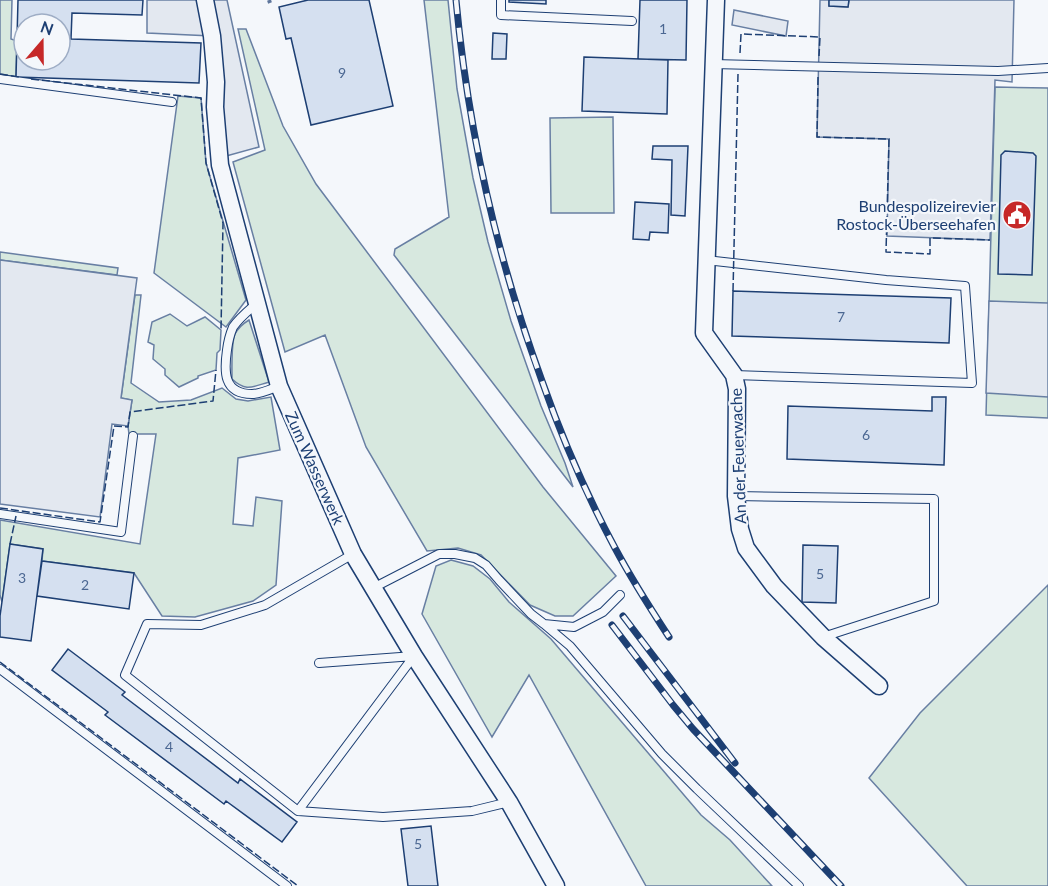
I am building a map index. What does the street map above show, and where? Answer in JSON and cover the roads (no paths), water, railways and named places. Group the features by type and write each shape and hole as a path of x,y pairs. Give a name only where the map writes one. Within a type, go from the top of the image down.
{"street":[{"name":"Zum Wasserwerk","path":"205,0 212,36 220,165 279,386 352,554 414,656 509,802 556,886"},
{"name":"An der Feuerwache","path":"716,0 704,333 734,375 737,389 736,496 740,529 746,548 774,586 823,637 879,686"}],"lane":[{"path":"501,0 501,15 632,21"},
{"path":"712,64 998,71 1048,68"},
{"path":"0,80 172,102"},
{"path":"706,260 886,280 965,286 972,383 734,375"},
{"path":"257,303 233,327 225,367 226,377 229,385 240,392 253,394 279,386"},
{"path":"0,514 121,532 133,436"},
{"path":"736,496 934,499 934,601 823,637"},
{"path":"352,554 265,605 201,625 147,624 125,675 298,811 383,817 472,811 509,802"},
{"path":"373,588 439,554 475,558 486,565 531,614 570,646 662,754 799,886"},
{"path":"544,624 574,627 603,612 620,595"},
{"path":"298,811 414,656"},
{"path":"320,663 414,656"},
{"path":"0,669 287,886"}],"railway":[{"path":"456,0 468,97 487,193 498,241 526,335 558,424 594,507 615,548 669,637"},
{"path":"623,616 735,763"},
{"path":"612,625 693,729 841,886"}],"place":[{"name":"Bundespolizeirevier Rostock-Überseehafen","path":"1017,215"}]}
